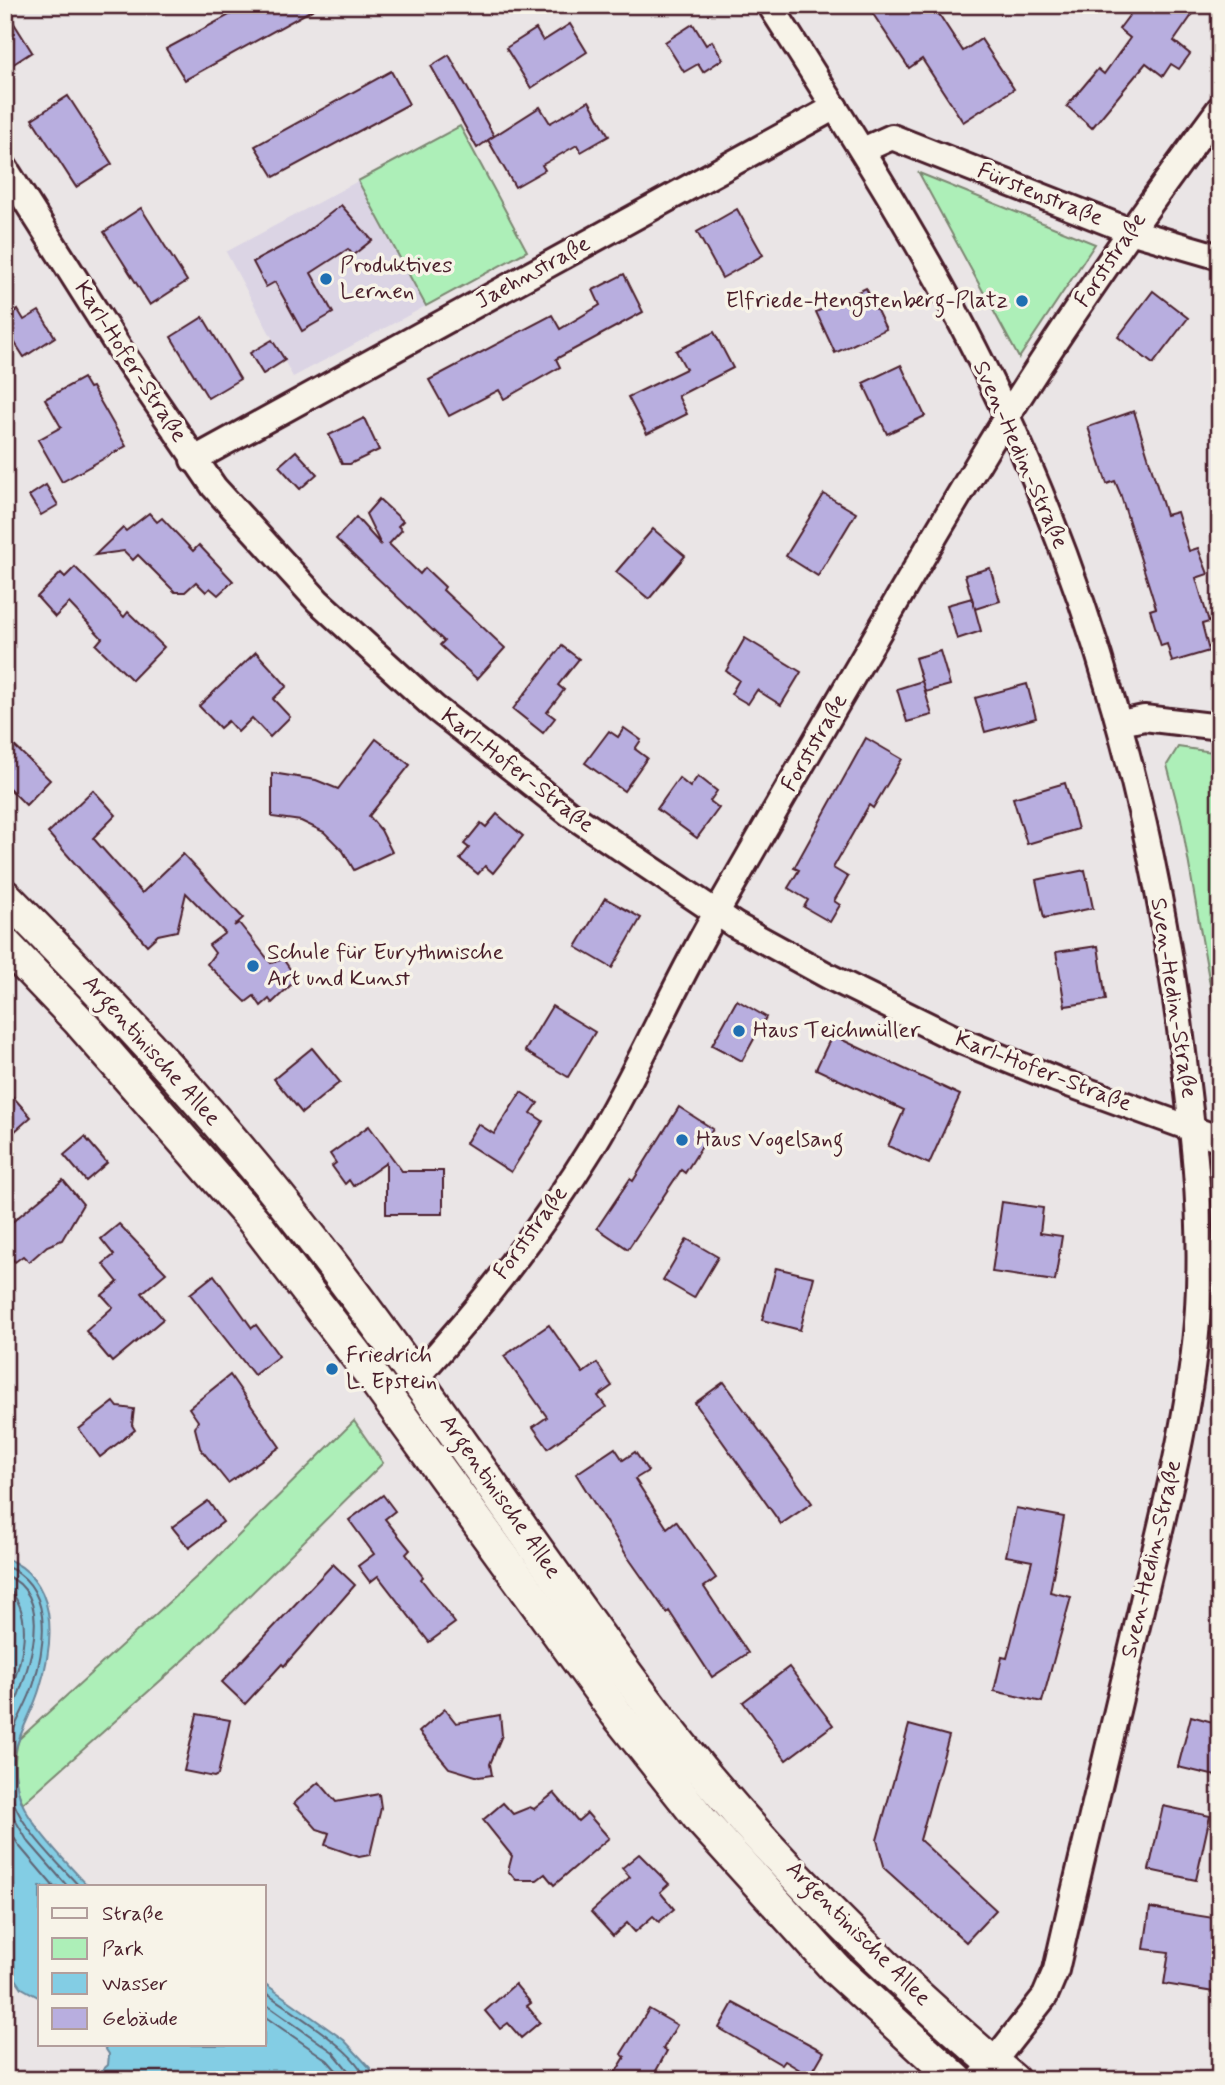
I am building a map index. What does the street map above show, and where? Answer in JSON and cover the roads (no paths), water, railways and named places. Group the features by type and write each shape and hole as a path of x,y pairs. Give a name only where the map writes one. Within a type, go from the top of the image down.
{"main road":[{"name":"Argentinische Allee","path":"5,896 105,996 279,1197 415,1379 640,1693 731,1804 863,1947 995,2074"},
{"name":"Argentinische Allee","path":"5,944 79,1021 253,1220 377,1382 616,1713 701,1821 836,1969 957,2080"}],"street":[{"name":"Sven-Hedin-Straße","path":"770,5 900,213 1007,416 1061,547 1121,723 1173,972 1193,1129 1200,1248 1198,1314 1185,1408 1163,1516 1056,1970 1045,1996 995,2074"},
{"name":"Jaehnstraße","path":"193,460 835,107"},
{"name":"Forststraße","path":"415,1379 446,1345 539,1225 594,1143 656,1032 715,914 1007,416 1130,231 1220,108"},
{"name":"Fürstenstraße","path":"863,150 892,137 1130,231 1220,257"},
{"name":"Karl-Hofer-Straße","path":"5,169 193,460 318,600 435,708 570,814 715,914 830,977 954,1038 1220,1139"},
{"path":"1121,723 1144,718 1220,727"}],"water":[{"path":"5,1558 35,1580 48,1612 45,1669 14,1756 19,1794 30,1817 87,1885 38,1885 38,1997 22,1988 5,1963"},
{"path":"266,1984 344,2040 371,2069 372,2080 91,2080 108,2065 109,2054 104,2046 266,2046"}],"place":[{"name":"Produktives Lernen","path":"326,279"},
{"name":"Elfriede-Hengstenberg-Platz","path":"1022,301"},
{"name":"Schule für Eurythmische Art und Kunst","path":"253,966"},
{"name":"Haus Teichmüller","path":"739,1031"},
{"name":"Haus Vogelsang","path":"682,1140"},
{"name":"Friedrich L. Epstein","path":"332,1369"}]}
